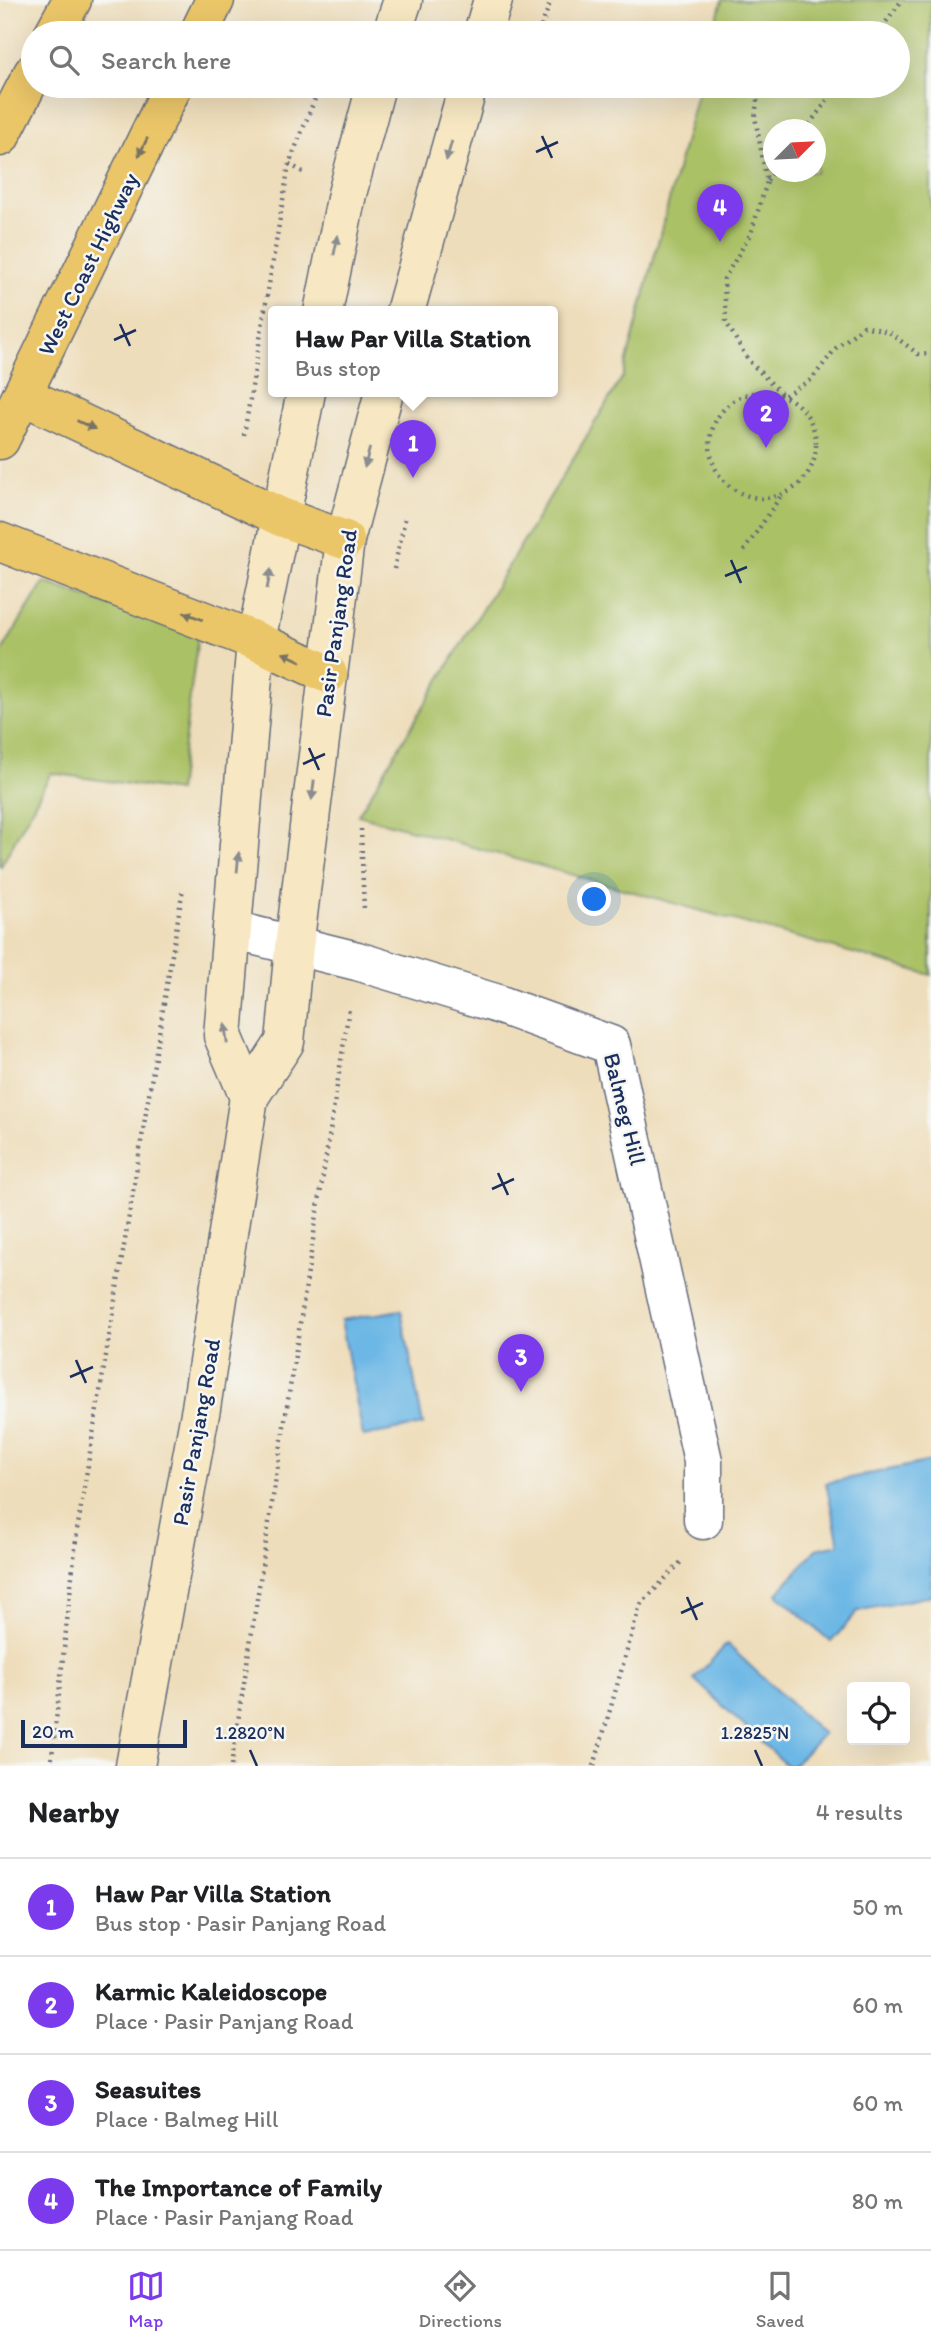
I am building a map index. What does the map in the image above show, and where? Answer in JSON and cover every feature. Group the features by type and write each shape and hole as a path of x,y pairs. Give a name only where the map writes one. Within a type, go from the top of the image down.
{"highway":[{"path":"61,21 72,0"},
{"path":"205,21 215,0"},
{"path":"0,137 21,96"},
{"name":"West Coast Highway","path":"0,440 24,396 167,98"},
{"path":"24,396 281,517 345,540"},
{"path":"0,542 256,641 328,674"}],"main road":[{"path":"396,21 403,0"},
{"path":"487,21 493,0"},
{"path":"324,306 347,194 373,98"},
{"path":"407,306 465,98"},
{"path":"249,1097 223,1036 256,641 305,397"},
{"name":"Pasir Panjang Road","path":"135,1766 201,1408 249,1097 285,1042 294,947 345,540 383,397"}],"street":[{"name":"Balmeg Hill","path":"233,930 357,961 608,1042 614,1049 703,1461 703,1520"}],"path":[{"path":"543,21 551,0"},
{"path":"887,21 902,0"},
{"path":"757,98 755,117 763,164"},
{"path":"814,119 829,98"},
{"path":"234,495 289,164"},
{"path":"744,551 780,497 805,479 814,463 817,444 811,422 800,407 784,396 748,360 726,322 724,279 751,233 766,182"},
{"path":"780,497 747,497 732,489 715,470 709,452 709,435 717,417 739,397 757,391 784,396 812,379 836,348 864,326 889,332 918,354 931,354"},
{"path":"51,1766 77,1531 185,875"},
{"path":"231,1766 357,961"},
{"path":"594,1766 640,1605 703,1539 703,1520"}],"green space":[{"path":"722,0 931,0 931,975 358,815 623,376 696,98 910,98 910,21 716,21"},
{"path":"44,582 198,636 178,791 51,773 0,868 0,654"}],"water":[{"path":"401,1310 423,1425 363,1436 341,1320"},
{"path":"931,1461 931,1596 858,1611 831,1642 777,1594 816,1549 839,1544 826,1483"},
{"path":"727,1644 823,1734 793,1766 787,1766 694,1679"}],"place":[{"name":"The Importance of Family","path":"720,242"},
{"name":"Karmic Kaleidoscope","path":"766,448"},
{"name":"Haw Par Villa Station","path":"413,478"},
{"name":"Seasuites","path":"521,1392"}]}
